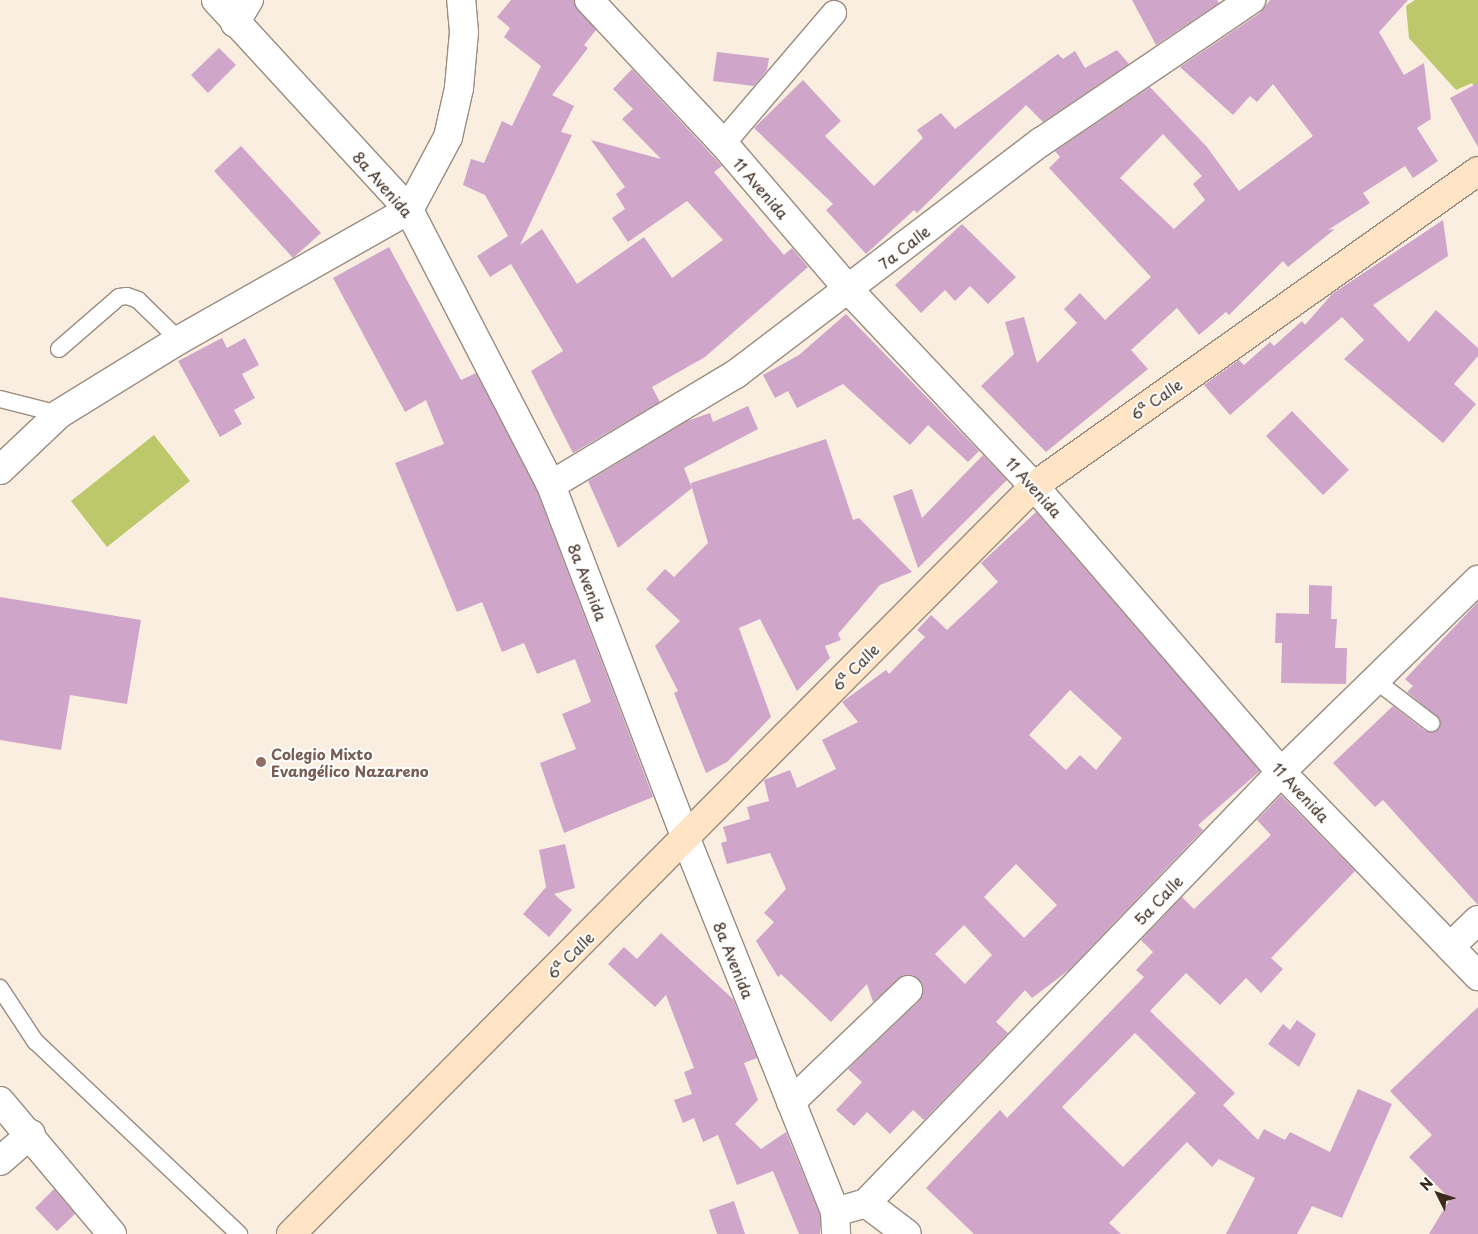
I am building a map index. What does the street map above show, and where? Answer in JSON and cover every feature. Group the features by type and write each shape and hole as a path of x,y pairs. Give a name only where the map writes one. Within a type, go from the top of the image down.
{"main road":[{"name":"6ª Calle","path":"291,1234 686,839 1034,486 1478,171"}],"street":[{"name":"8a Avenida","path":"216,0 235,23 409,210 551,485 686,839 791,1102 836,1223"},
{"path":"235,23 249,0"},
{"path":"0,470 59,414 179,340 409,210 448,137 459,88 464,32 461,0"},
{"name":"11 Avenida","path":"588,0 723,143 849,290 1034,486 1282,772 1478,976"},
{"name":"7a Calle","path":"551,485 736,374 849,290 1041,142 1251,0"},
{"path":"723,143 834,13"},
{"name":"5a Calle","path":"836,1223 866,1203 1282,772 1478,580"},
{"path":"1450,948 1478,920"},
{"path":"791,1102 908,990"},
{"path":"0,1101 31,1134 112,1234"},
{"path":"0,1161 31,1134"},
{"path":"866,1203 907,1234"}],"lane":[{"path":"59,348 119,297 127,296 138,300 179,340"},
{"path":"0,399 59,414"},
{"path":"1375,680 1431,724"},
{"path":"0,988 35,1041 239,1234"}],"green space":[{"path":"1415,0 1478,0 1478,93 1472,83 1456,90 1409,38 1406,6"},
{"path":"154,435 190,481 107,547 71,501"}],"building":[{"path":"511,0 574,0 596,30 584,45 588,48 552,95 574,106 561,132 572,135 520,245 542,229 577,284 644,237 672,278 723,240 687,201 628,242 612,218 625,209 616,194 625,187 591,140 661,159 622,119 633,109 613,89 632,69 722,166 714,172 784,255 792,248 808,267 705,357 652,387 660,402 573,453 531,371 563,351 511,264 490,277 477,256 508,236 485,195 463,185 471,159 484,163 502,121 512,126 541,66 504,37 510,28 497,17"},
{"path":"1132,0 1217,0 1219,3 1156,45"},
{"path":"1270,0 1408,0 1379,32 1404,75 1424,63 1431,119 1417,128 1438,161 1413,178 1405,166 1363,193 1370,203 1328,230 1335,229 1288,267 1283,261 1229,315 1226,312 1199,335 1177,308 1131,350 1148,369 1046,452 981,386 1014,354 1005,322 1024,317 1037,363 1077,323 1064,309 1080,293 1105,320 1151,277 1049,168 1060,157 1055,151 1150,87 1207,147 1239,191 1313,136 1273,84 1257,102 1250,96 1233,115 1180,67 1260,13","holes":["1163,134 1202,176 1193,184 1205,200 1174,229 1120,178"]},
{"path":"219,48 236,65 208,93 191,75"},
{"path":"1117,50 1129,64 1043,122 1026,105 917,213 914,210 866,254 826,210 833,204 754,128 803,80 841,121 825,136 874,186 923,138 917,130 941,113 955,129 1058,54 1063,59 1075,51 1085,68"},
{"path":"717,52 769,58 767,70 754,86 713,81"},
{"path":"1478,83 1478,147 1450,98"},
{"path":"241,146 321,233 293,258 214,171"},
{"path":"1443,220 1448,256 1373,305 1409,342 1436,310 1478,348 1478,356 1454,384 1476,404 1443,443 1344,359 1364,340 1342,317 1230,415 1204,385 1239,360 1244,365 1270,342 1274,346 1302,321 1305,325 1332,294"},
{"path":"962,224 1016,277 988,304 970,286 955,301 945,290 921,313 895,285"},
{"path":"389,247 461,380 476,373 537,491 653,797 564,833 540,763 576,749 562,714 591,702 575,659 537,674 524,643 502,652 482,602 457,612 395,463 444,444 426,400 405,412 333,278"},
{"path":"846,314 979,451 968,462 928,425 910,445 843,384 797,408 788,391 775,398 763,375 799,355"},
{"path":"222,338 227,348 245,338 259,365 242,374 255,398 234,410 242,424 220,437 178,361"},
{"path":"748,406 758,429 684,468 692,488 618,548 588,481 687,421 710,413 713,422"},
{"path":"1292,411 1349,470 1323,495 1266,436"},
{"path":"826,439 853,520 859,518 912,572 880,585 838,634 841,640 825,646 830,658 797,691 760,619 739,628 771,717 727,762 706,773 674,693 678,691 655,646 680,621 646,589 665,569 674,577 708,543 691,483"},
{"path":"983,455 1007,480 918,568 893,496 912,489 922,518"},
{"path":"1036,512 1260,771 1198,825 1203,830 1069,970 1032,998 1025,990 996,1022 1008,1033 924,1120 913,1110 890,1134 867,1112 854,1126 836,1110 862,1082 848,1069 919,1001 923,986 913,975 904,975 873,1002 867,984 831,1022 781,974 778,977 756,941 774,922 764,913 786,889 770,853 727,864 721,843 727,841 723,827 750,819 747,807 769,801 764,780 790,770 797,788 836,769 822,740 858,722 842,702 886,670 889,674 925,637 917,630 931,615 947,630 998,582 981,563","holes":["1070,690 1122,738 1096,770 1080,755 1066,770 1029,735","1016,864 1057,905 1024,938 984,897","964,925 992,955 965,984 935,954"]},
{"path":"1309,585 1332,586 1331,619 1337,619 1335,648 1347,648 1346,684 1281,683 1282,643 1275,643 1276,613 1309,614"},
{"path":"0,597 141,620 127,704 70,695 61,750 0,740"},
{"path":"1478,602 1478,905 1383,800 1375,807 1333,763 1393,706 1425,731 1439,729 1440,719 1407,692 1413,686 1405,679"},
{"path":"1281,795 1355,871 1271,958 1283,969 1261,993 1246,978 1220,1005 1186,973 1150,1011 1235,1093 1223,1105 1258,1140 1264,1129 1285,1140 1290,1132 1330,1152 1358,1089 1392,1104 1342,1218 1312,1206 1297,1234 1226,1234 1255,1178 1219,1159 1212,1167 1187,1142 1109,1223 1121,1234 974,1234 926,1188 1000,1110 1007,1118 1144,977 1136,970 1153,952 1141,940 1182,897 1194,909 1271,835 1257,820","holes":["1135,1033 1196,1093 1123,1167 1062,1107"]},
{"path":"565,844 575,888 554,894 572,910 549,937 523,914 546,887 539,850"},
{"path":"661,933 733,999 757,1058 744,1063 758,1100 735,1124 761,1149 786,1132 820,1215 820,1234 799,1234 773,1171 737,1185 718,1135 703,1142 694,1118 683,1123 674,1100 692,1094 684,1072 694,1068 666,995 655,1007 608,964 624,947 637,959"},
{"path":"1478,1007 1478,1234 1429,1234 1450,1199 1409,1157 1432,1135 1390,1091"},
{"path":"1297,1020 1316,1034 1299,1067 1268,1044 1283,1024 1290,1030"},
{"path":"54,1189 75,1214 57,1231 35,1208"},
{"path":"734,1201 745,1234 717,1234 709,1210"}],"place":[{"name":"Colegio Mixto Evangélico Nazareno","path":"261,762"}]}
